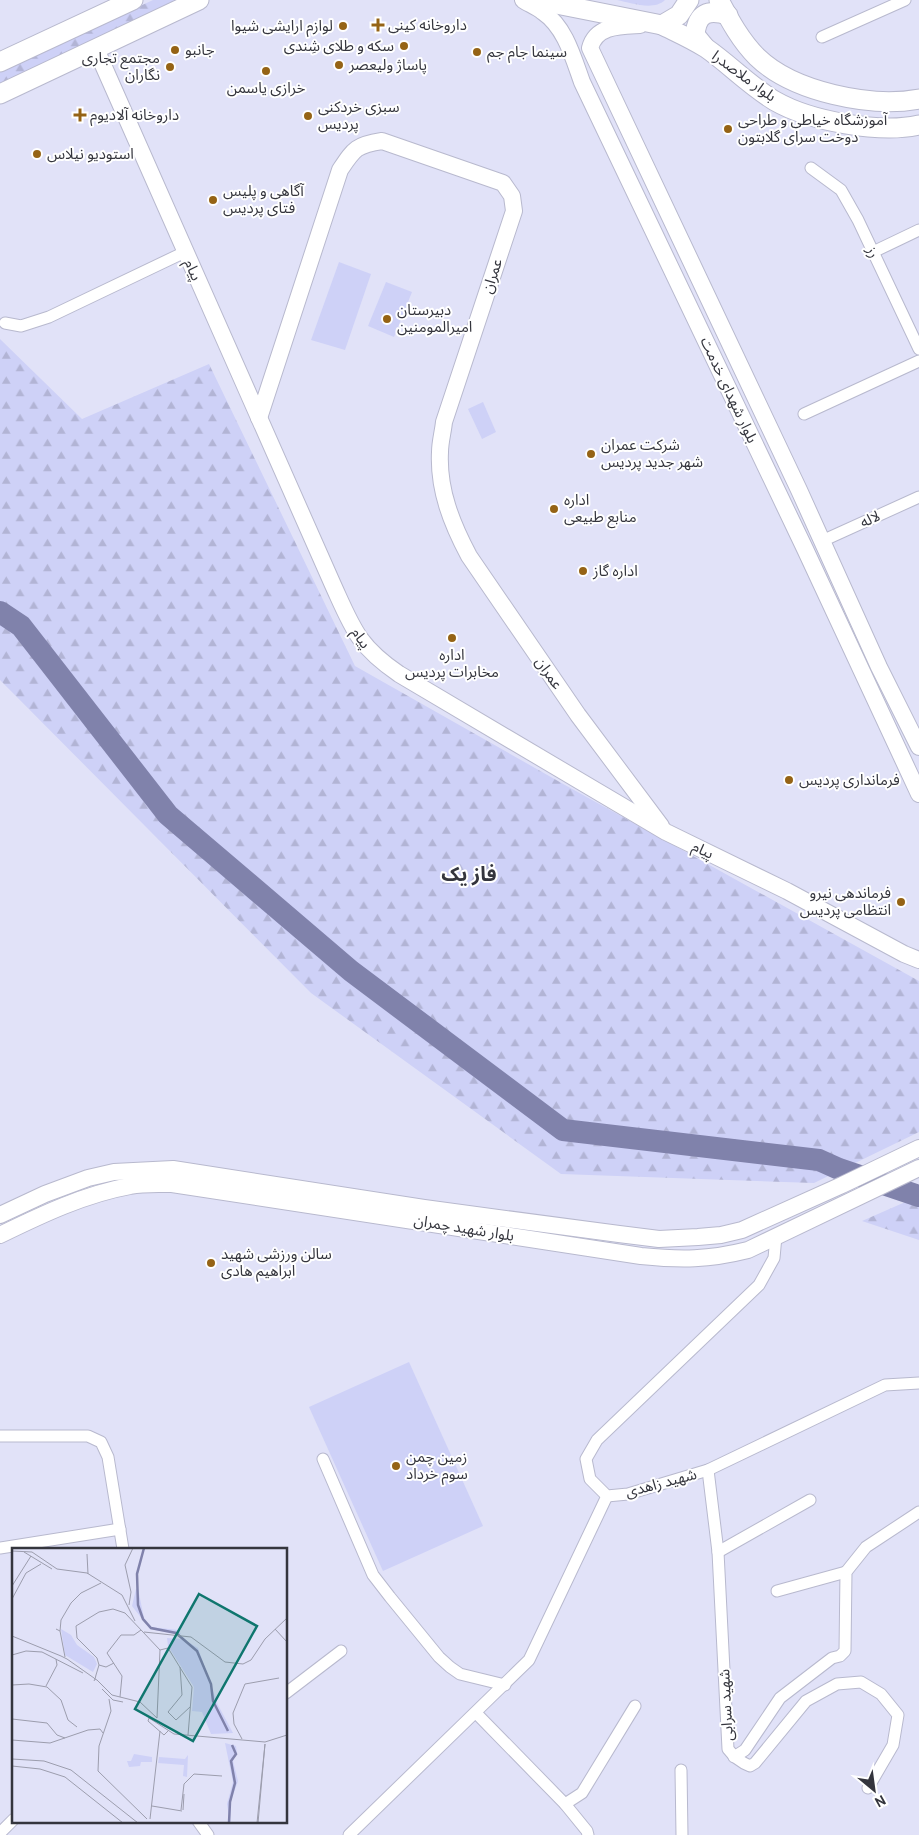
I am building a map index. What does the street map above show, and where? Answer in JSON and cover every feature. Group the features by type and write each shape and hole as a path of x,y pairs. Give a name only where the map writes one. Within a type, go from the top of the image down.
{"main road":[{"path":"0,62 133,0"},
{"path":"0,94 199,0"},
{"name":"بلوار شهدای خدمت","path":"523,0 544,12 555,23 566,39 582,82 805,549 919,794"},
{"name":"بلوار ملاصدرا","path":"536,0 662,25 704,46 746,80 776,101 815,118 864,126 908,128 919,125"},
{"path":"662,25 679,15 689,0"},
{"path":"704,46 695,35 698,21 708,12 718,12 724,8"},
{"name":"بلوار ملاصدرا","path":"724,8 739,36 758,58 787,78 820,90 865,101 919,99"},
{"name":"بلوار شهدای خدمت","path":"662,25 617,26 603,30 592,40 590,48 919,747"},
{"name":"پیام","path":"96,49 355,634 367,649 379,661 399,674 666,832 787,891 904,954 919,960"},
{"name":"عمران","path":"259,418 340,170 351,154 363,144 382,141 503,183 512,196 514,211 444,422 440,453 444,497 454,528 469,556 578,715 666,832"},
{"name":"بلوار شهید چمران","path":"0,1215 45,1194 88,1178 114,1172 173,1170 424,1208 659,1239 721,1235 742,1230 919,1148"},
{"name":"بلوار شهید چمران","path":"0,1234 80,1200 130,1186 147,1184 182,1186 668,1259 692,1260 720,1257 748,1250 919,1168"},
{"path":"767,1219 776,1236"}],"street":[{"path":"822,38 905,0"},
{"name":"رز","path":"811,168 841,190 919,349"},
{"path":"873,252 919,230"},
{"path":"5,323 20,326 49,317 185,252"},
{"path":"804,414 919,360"},
{"name":"لاله","path":"822,541 919,497"},
{"name":"شهید زاهدی","path":"776,1236 774,1258 760,1285 597,1440 586,1458 590,1479 607,1496 628,1494 708,1470 885,1385 919,1383"},
{"path":"0,1436 88,1436 101,1442 108,1457 123,1548"},
{"path":"323,1459 373,1575 390,1597 439,1657 450,1667 460,1674 505,1685"},
{"name":"شهید سرابی","path":"708,1470 718,1552 728,1748 734,1757 745,1750 780,1698 832,1658 840,1656 845,1651 846,1572"},
{"path":"349,1835 505,1685 528,1660 607,1496"},
{"path":"718,1552 810,1500"},
{"path":"777,1591 846,1572 866,1547 919,1512"},
{"path":"0,1548 120,1529"},
{"path":"288,1691 341,1651"},
{"path":"734,1757 750,1766 755,1763 806,1701 837,1684 861,1682 881,1694 898,1715 893,1745 868,1788"},
{"path":"565,1804 582,1793 635,1706"},
{"path":"476,1713 565,1804 587,1831 588,1835"},
{"path":"681,1770 682,1835"},
{"path":"0,1833 12,1822"},
{"path":"199,1822 208,1835"}],"green space":[{"path":"153,0 182,0 0,84 0,71"},
{"path":"617,0 665,0 649,6"},
{"path":"339,262 371,274 345,350 311,340"},
{"path":"386,282 412,292 394,337 368,326"},
{"path":"0,339 82,419 209,364 355,666 919,981 919,1132 814,1183 561,1174 311,993 0,680"},
{"path":"483,402 496,432 482,439 468,409"},
{"path":"919,1196 919,1240 862,1221"},
{"name":"زمین چمن سوم خرداد","path":"409,1362 483,1526 383,1571 309,1407"}],"waterway":[{"path":"0,612 21,626 168,815 351,971 563,1130 819,1160 839,1169 919,1196"}],"place":[{"name":"داروخانه کینی","path":"378,25"},
{"name":"لوازم ارایشی شیوا","path":"343,26"},
{"name":"سکه و طلای شِندی","path":"404,46"},
{"name":"جانبو","path":"175,50"},
{"name":"سینما جام جم","path":"477,52"},
{"name":"پاساژ ولیعصر","path":"339,65"},
{"name":"مجتمع تجاری نگاران","path":"170,67"},
{"name":"خرازی یاسمن","path":"266,71"},
{"name":"داروخانه آلادیوم","path":"80,115"},
{"name":"سبزی خردکنی پردیس","path":"308,116"},
{"name":"آموزشگاه خیاطی و طراحی دوخت سرای گلابتون","path":"728,129"},
{"name":"استودیو نیلاس","path":"37,154"},
{"name":"آگاهی و پلیس فتای پردیس","path":"213,200"},
{"name":"دبیرستان امیرالمومنین","path":"387,319"},
{"name":"شرکت عمران شهر جدید پردیس","path":"591,454"},
{"name":"اداره منابع طبیعی","path":"554,509"},
{"name":"اداره گاز","path":"583,571"},
{"name":"اداره مخابرات پردیس","path":"452,638"},
{"name":"فرمانداری پردیس","path":"789,780"},
{"name":"فرماندهی نیرو انتظامی پردیس","path":"901,902"},
{"name":"سالن ورزشی شهید ابراهیم هادی","path":"211,1263"},
{"name":"زمین چمن سوم خرداد","path":"396,1466"}],"district":[{"name":"فاز یک","path":"469,874"}]}
